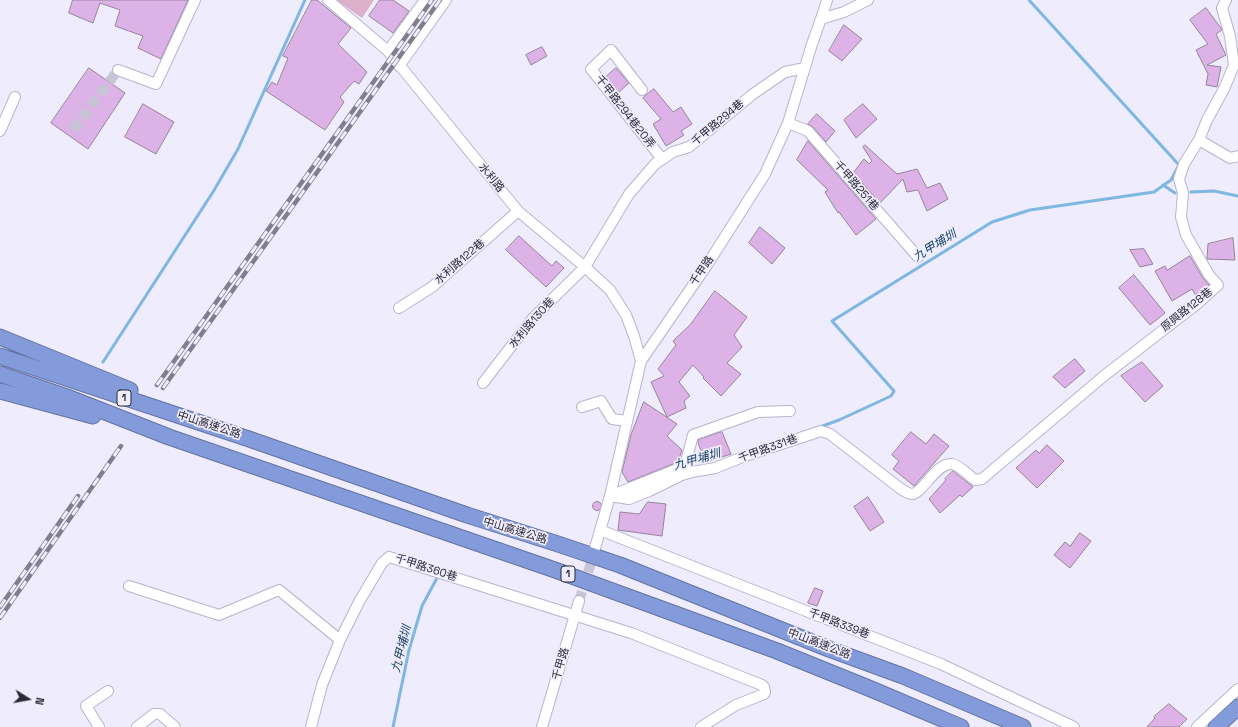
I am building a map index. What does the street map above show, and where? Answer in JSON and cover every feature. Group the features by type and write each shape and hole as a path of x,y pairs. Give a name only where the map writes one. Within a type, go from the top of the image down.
{"highway":[{"path":"0,337 249,439"},
{"name":"中山高速公路","path":"0,356 249,439 467,515 620,565 829,648 904,676 1023,727"},
{"name":"中山高速公路","path":"0,374 67,397 169,437 563,572 777,651 961,727"},
{"path":"0,391 169,437"},
{"path":"1216,727 1238,706"}],"street":[{"path":"118,70 156,84 195,0"},
{"name":"水利路","path":"328,0 388,51 518,211 610,290 626,315 641,361"},
{"path":"388,51 425,0"},
{"path":"399,66 446,0"},
{"name":"千甲路","path":"595,548 610,496 641,361 707,265 765,174 788,124 812,44 822,20 827,0"},
{"path":"822,20 844,12 868,0"},
{"name":"原興路128巷","path":"913,494 943,466 948,464 957,466 976,480 982,479 1105,375 1218,286 1209,275 1186,235 1181,217 1183,193 1179,179 1184,164 1199,140 1204,124 1224,89 1234,65 1230,36 1222,8 1226,0"},
{"name":"千甲路294巷20弄","path":"642,90 611,50 591,69 662,159"},
{"name":"千甲路294巷","path":"585,267 629,194 655,164 673,152 689,147 753,94 785,72 805,68"},
{"path":"0,131 15,97"},
{"name":"千甲路251巷","path":"788,124 808,131 918,258"},
{"path":"1199,140 1230,158 1238,156"},
{"name":"水利路122巷","path":"400,308 432,287 518,211"},
{"name":"水利路130巷","path":"483,383 533,318 585,267"},
{"path":"582,407 601,401 612,419 627,421"},
{"path":"610,496 685,466 693,435 758,412 790,411"},
{"name":"千甲路331巷","path":"610,496 629,499 682,475 715,468 745,456 821,431 830,434 901,489 913,494"},
{"name":"千甲路339巷","path":"600,530 941,664 1074,727"},
{"name":"千甲路360巷","path":"311,727 322,685 340,640 359,602 382,563 389,556 574,616"},
{"path":"129,586 219,615 279,590 340,640"},
{"name":"千甲路","path":"542,727 579,601"},
{"path":"574,616 631,633 764,687 764,694 736,704 701,727"},
{"path":"1198,727 1238,689"},
{"path":"99,727 86,706 108,692"},
{"path":"137,727 154,714 160,714 175,727"}],"shaded area":[{"path":"336,0 374,0 362,18"}],"building":[{"path":"73,0 188,0 161,59 138,48 143,36 115,26 120,10 100,3 93,23 69,13"},
{"path":"312,0 317,0 351,28 338,44 367,72 359,84 354,81 340,97 344,102 325,130 266,91 272,82 277,85 288,58 283,56"},
{"path":"380,0 393,0 409,11 393,33 369,16"},
{"path":"1206,8 1222,30 1216,34 1226,55 1207,65 1221,67 1217,87 1206,85 1208,74 1196,50 1208,44 1190,20"},
{"path":"844,25 862,39 842,61 829,51"},
{"path":"542,47 547,56 531,65 526,55"},
{"path":"89,68 125,93 88,149 51,123"},
{"path":"616,68 629,83 618,93 606,77"},
{"path":"654,89 673,112 681,107 692,124 681,131 684,135 666,146 653,124 661,119 643,98"},
{"path":"143,104 174,122 156,154 125,137"},
{"path":"863,104 877,119 856,138 844,120"},
{"path":"817,114 835,131 826,142 813,127 808,124"},
{"path":"808,141 876,219 856,235 839,212 838,213 825,192 828,190 797,160"},
{"path":"865,145 897,174 917,169 927,188 940,183 948,199 927,211 918,190 907,192 903,179 880,203 853,173 864,159 869,164 872,161 863,147"},
{"path":"760,227 785,248 772,264 749,243"},
{"path":"519,236 552,266 556,261 564,268 546,287 506,250"},
{"path":"1233,238 1235,260 1207,259 1208,244"},
{"path":"1144,249 1153,264 1140,267 1130,250"},
{"path":"1190,256 1209,285 1196,296 1192,289 1172,301 1155,271 1165,266 1167,270"},
{"path":"1134,275 1165,313 1150,325 1119,288"},
{"path":"715,291 747,317 734,335 742,347 727,363 741,374 721,396 703,378 704,377 693,365 679,382 690,396 684,401 686,408 667,417 651,382 664,376 658,369 676,345 673,341 690,325"},
{"path":"1075,359 1085,371 1065,388 1053,377"},
{"path":"1142,362 1163,386 1145,402 1121,376"},
{"path":"644,402 677,424 667,436 682,450 678,462 628,482 622,472 631,435"},
{"path":"722,432 731,454 706,462 698,440"},
{"path":"911,432 926,444 934,434 949,446 914,486 893,469 899,461 892,455"},
{"path":"1047,445 1064,461 1037,488 1016,468 1036,450 1039,453"},
{"path":"953,471 973,487 962,497 960,495 940,513 929,499"},
{"path":"868,497 884,522 870,531 854,507"},
{"path":"597,501 602,506 597,511 592,506"},
{"path":"648,502 666,504 662,536 618,530 620,512 639,514"},
{"path":"1080,533 1091,541 1070,568 1054,555 1065,542 1070,546"},
{"path":"815,588 823,591 817,606 808,603"},
{"path":"1169,704 1187,719 1179,727 1147,727 1155,718 1154,717"}],"waterway":[{"path":"103,362 213,192 238,149 305,0"},
{"name":"九甲埔圳","path":"820,427 891,396 894,391 832,321 992,222 1030,210 1154,192 1171,180 1179,165 1029,0"},
{"path":"1163,185 1175,193"},
{"path":"1191,192 1214,191 1238,196"},
{"name":"九甲埔圳","path":"393,727 409,650 422,606 437,578"}],"tunnel":[{"path":"73,130 118,70"},
{"path":"579,601 595,550"}],"railway":[{"path":"157,385 432,0"},
{"path":"163,388 440,0"},
{"path":"0,618 121,446"},
{"path":"0,607 78,496"}]}
